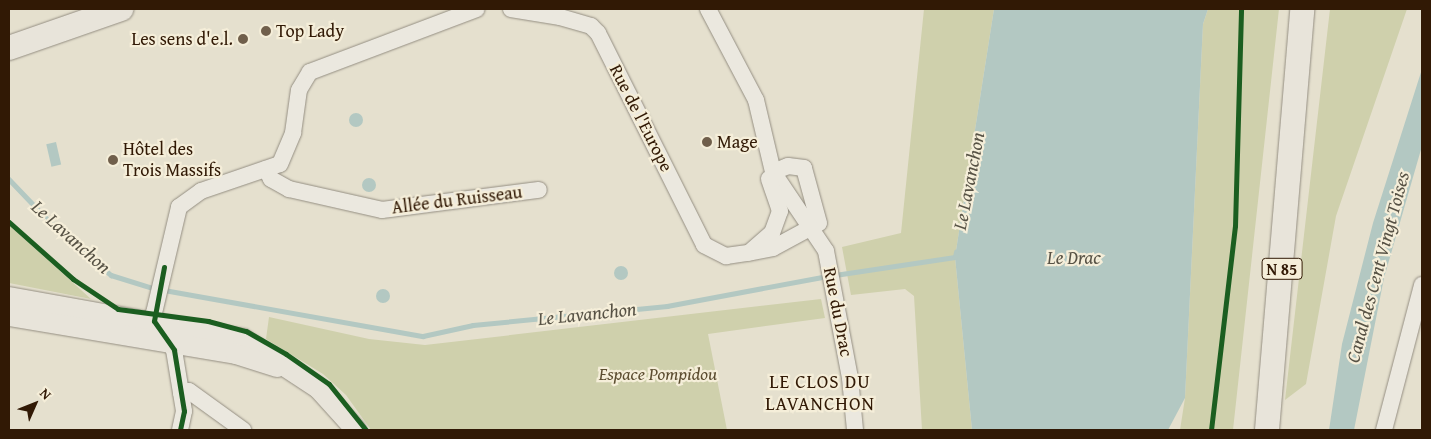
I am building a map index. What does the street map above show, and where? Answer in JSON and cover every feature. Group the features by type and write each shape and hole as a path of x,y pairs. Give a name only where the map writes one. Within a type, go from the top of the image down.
{"highway":[{"path":"9,40 108,9"},
{"path":"9,48 121,9"},
{"name":"N 85","path":"1267,430 1296,108 1302,9"},
{"name":"N 85","path":"1296,108 1311,9"}],"main road":[{"path":"9,297 155,312 243,339 301,375 332,401 356,430"},
{"path":"133,336 155,312"},
{"path":"9,316 236,354 301,375"}],"street":[{"path":"180,430 184,411 181,393 170,342 155,312 173,215 188,196 266,169 286,156 299,90 310,72 477,9"},
{"name":"Rue de l'Europe","path":"511,9 560,17 591,26 598,33 704,245 726,256 748,253 773,248 812,226"},
{"name":"Rue du Drac","path":"708,9 756,100 773,172 812,226 826,251 836,298 855,430"},
{"path":"748,253 772,233 780,211 769,179 773,172 788,166 804,168 819,210 819,222 812,226"},
{"name":"Allée du Ruisseau","path":"266,169 271,179 289,189 382,210 539,190"},
{"path":"1384,430 1419,310 1422,285"},
{"path":"181,393 189,391 243,430"}],"green space":[{"path":"924,9 994,9 955,257 972,430 922,430 914,296 905,289 851,295 842,247 901,233"},
{"path":"1208,9 1279,9 1233,430 1180,430 1185,398 1203,24"},
{"path":"1330,9 1407,9 1336,216 1306,384 1285,400"},
{"path":"10,226 91,299 9,283"},
{"name":"Espace Pompidou","path":"821,299 825,318 708,334 727,430 371,430 346,395 323,374 266,339 269,317 369,339 425,345"}],"water":[{"name":"Le Drac","path":"994,9 1208,9 1203,24 1185,398 1168,430 972,430 955,257"},
{"name":"Canal des Cent Vingt Toises","path":"1422,69 1422,146 1384,278 1354,430 1329,430 1342,344 1373,223"},
{"path":"356,113 361,115 363,120 361,125 356,127 351,125 349,120 351,115"},
{"path":"56,142 61,164 51,167 46,144"},
{"path":"369,178 374,180 376,185 374,190 369,192 364,190 362,185 364,180"},
{"path":"621,266 626,268 628,273 626,278 621,280 616,278 614,273 616,268"},
{"path":"380,289 386,289 390,296 386,303 380,303 376,299 376,293"}],"waterway":[{"name":"Le Lavanchon","path":"9,179 50,222 111,275 156,289"},
{"name":"Le Lavanchon","path":"835,275 955,257 956,252"},
{"name":"Le Lavanchon","path":"164,290 423,336 473,325 667,306 827,276"}],"cycle path":[{"path":"1211,430 1235,226 1241,9"},
{"path":"9,222 73,279 118,309 208,321 246,331 286,354 329,384 366,430"},
{"path":"164,267 154,321 174,350 184,411 180,430"}],"place":[{"name":"Top Lady","path":"266,31"},
{"name":"Les sens d'e.l.","path":"243,39"},
{"name":"Mage","path":"707,142"},
{"name":"Hôtel des Trois Massifs","path":"113,160"}],"district":[{"name":"LE CLOS DU LAVANCHON","path":"820,393"}]}
